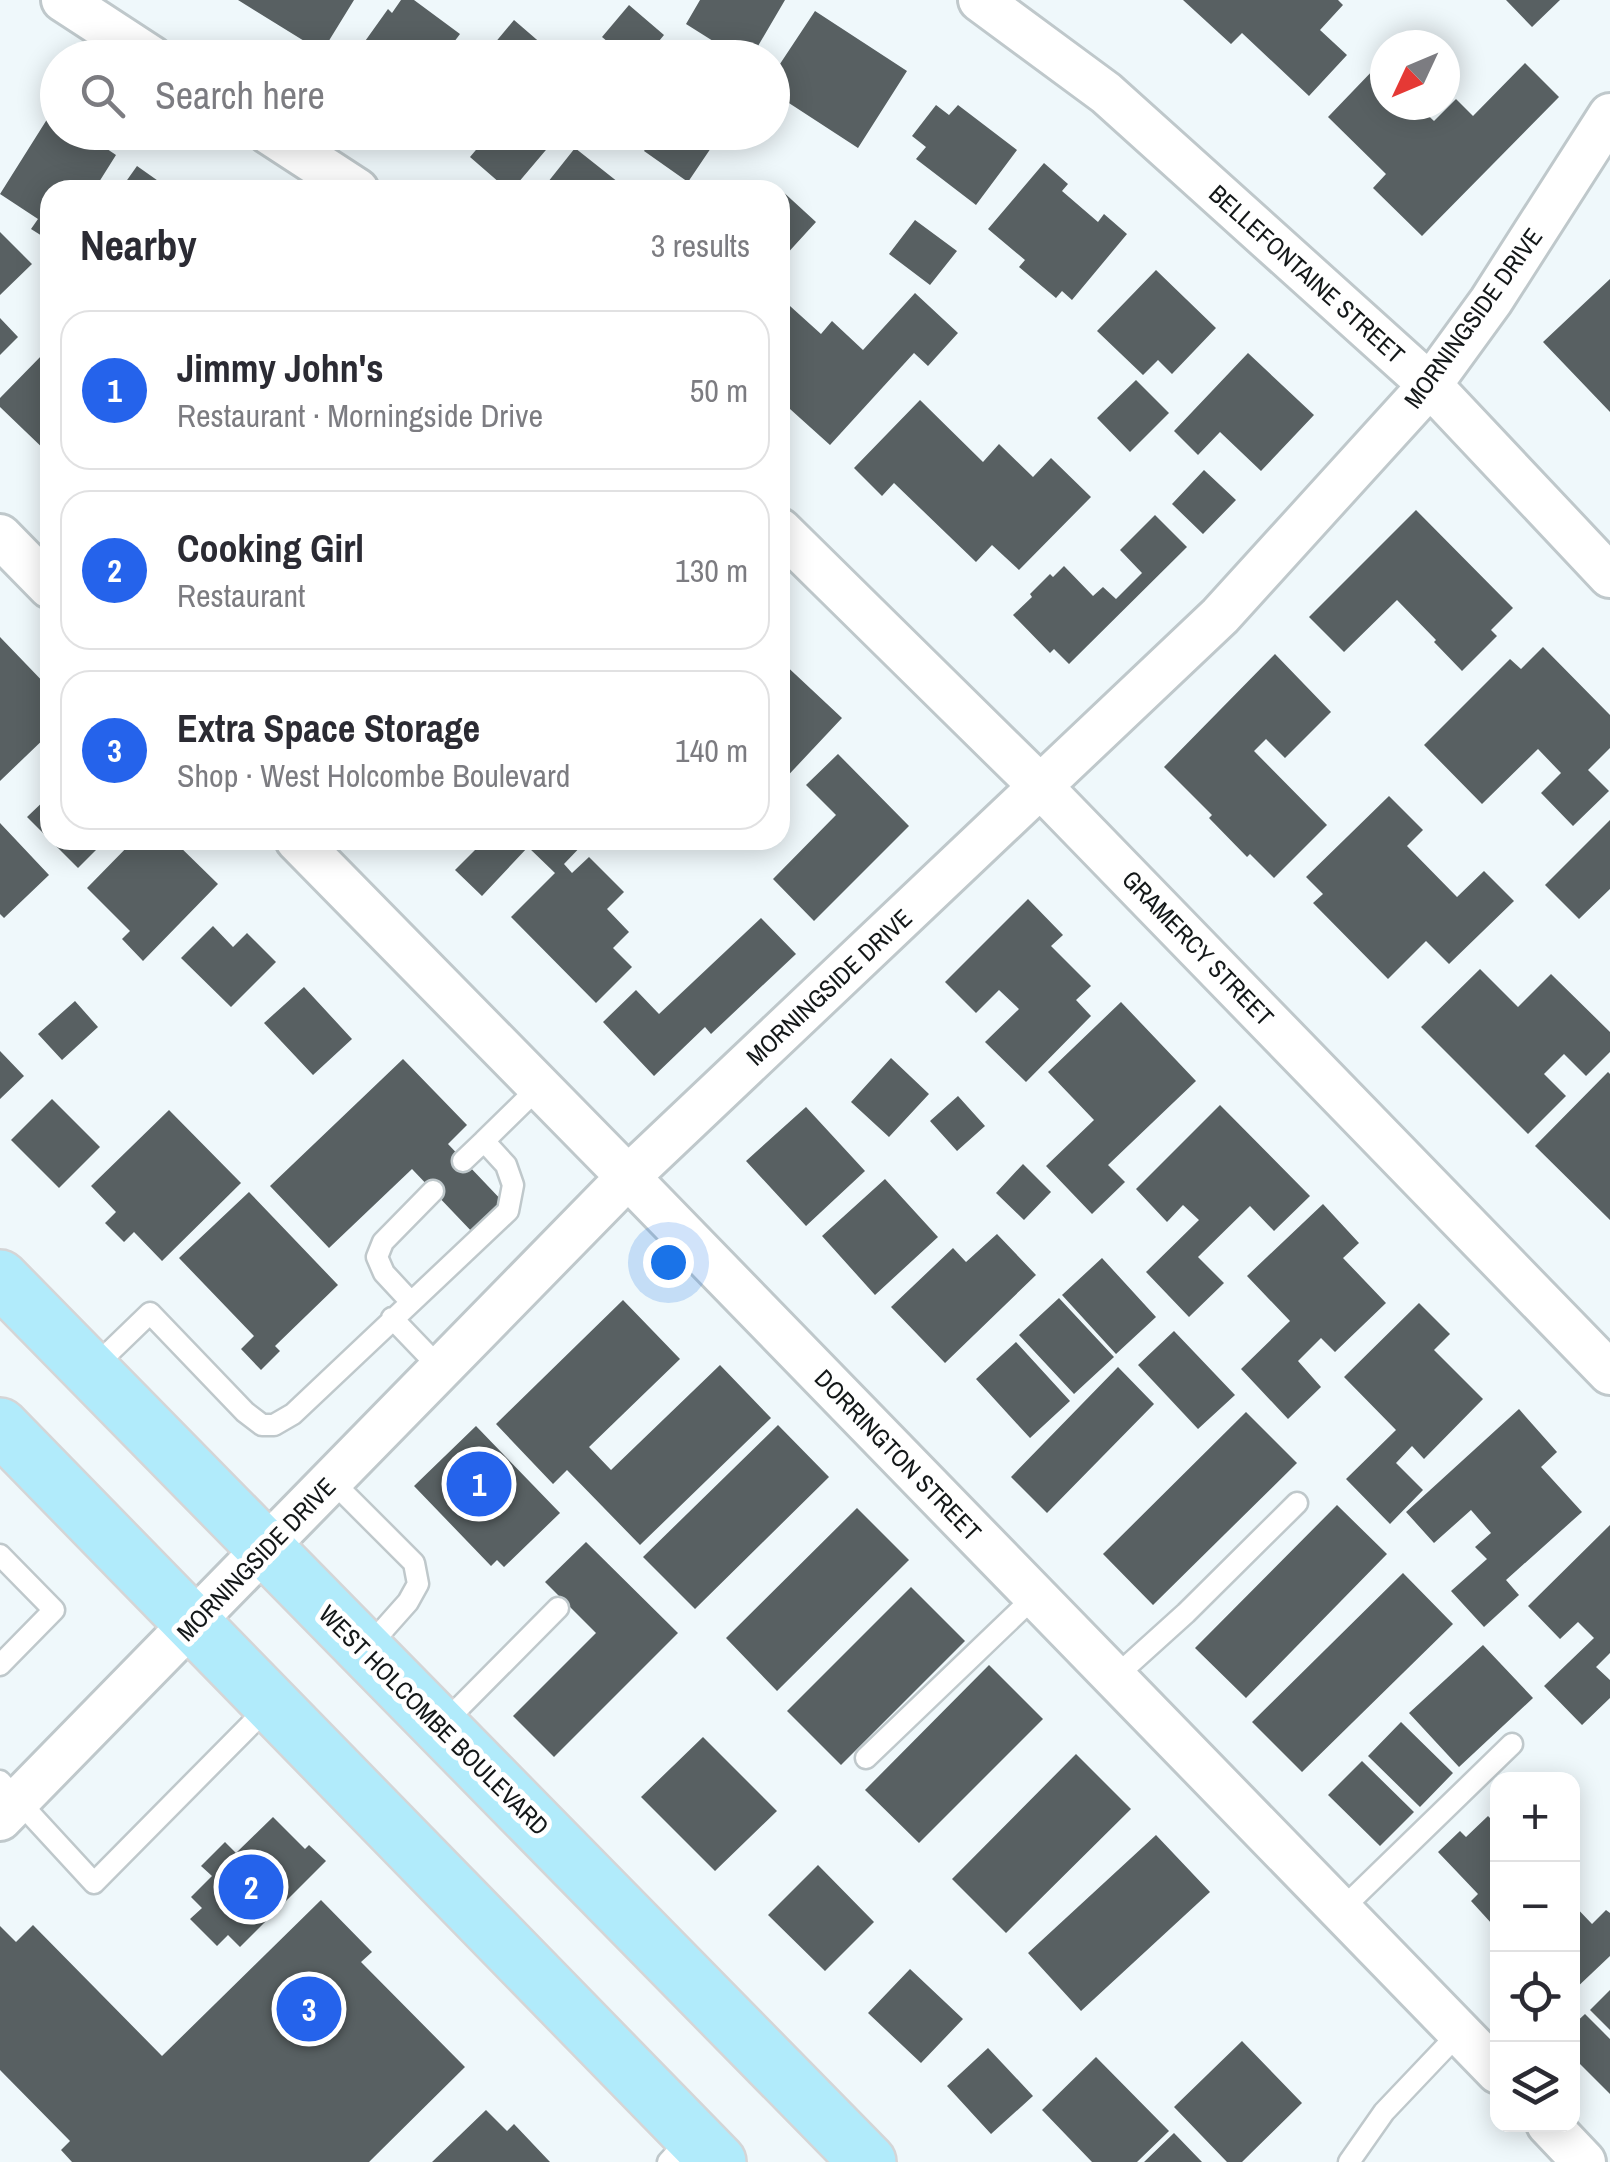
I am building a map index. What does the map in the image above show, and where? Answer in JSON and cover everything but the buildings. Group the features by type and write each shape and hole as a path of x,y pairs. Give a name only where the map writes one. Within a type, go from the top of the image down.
{"main road":[{"name":"WEST HOLCOMBE BOULEVARD","path":"0,1278 868,2162"},
{"path":"2,1432 272,1704 692,2153"}],"street":[{"path":"63,0 124,40"},
{"name":"BELLEFONTAINE STREET","path":"980,0 1106,92 1430,385 1610,576"},
{"name":"MORNINGSIDE DRIVE","path":"6,1800 193,1624 628,1177 1220,616 1430,385 1610,115"},
{"path":"296,150 342,180"},
{"path":"0,536 40,578"},
{"name":"GRAMERCY STREET","path":"790,540 1042,787 1610,1373"},
{"name":"DORRINGTON STREET","path":"308,850 1490,2064"}],"lane":[{"path":"463,1161 539,1087"},
{"path":"91,1370 150,1313 262,1426 274,1425 293,1414 508,1211 513,1186 510,1175 484,1141"},
{"path":"410,1301 384,1273 378,1257 384,1242 434,1191"},
{"path":"392,1318 441,1369"},
{"path":"332,1481 414,1563 418,1584 408,1602 365,1650"},
{"path":"1114,1678 1298,1503"},
{"path":"0,1555 54,1610 0,1665"},
{"path":"866,1758 1035,1596"},
{"path":"441,1726 558,1608"},
{"path":"6,1800 94,1884 272,1704"},
{"path":"1340,1910 1512,1744"},
{"path":"1349,2162 1384,2112 1459,2033"}],"place":[{"name":"Jimmy John's","path":"479,1484"},
{"name":"Cooking Girl","path":"251,1887"},
{"name":"Extra Space Storage","path":"309,2009"}]}
